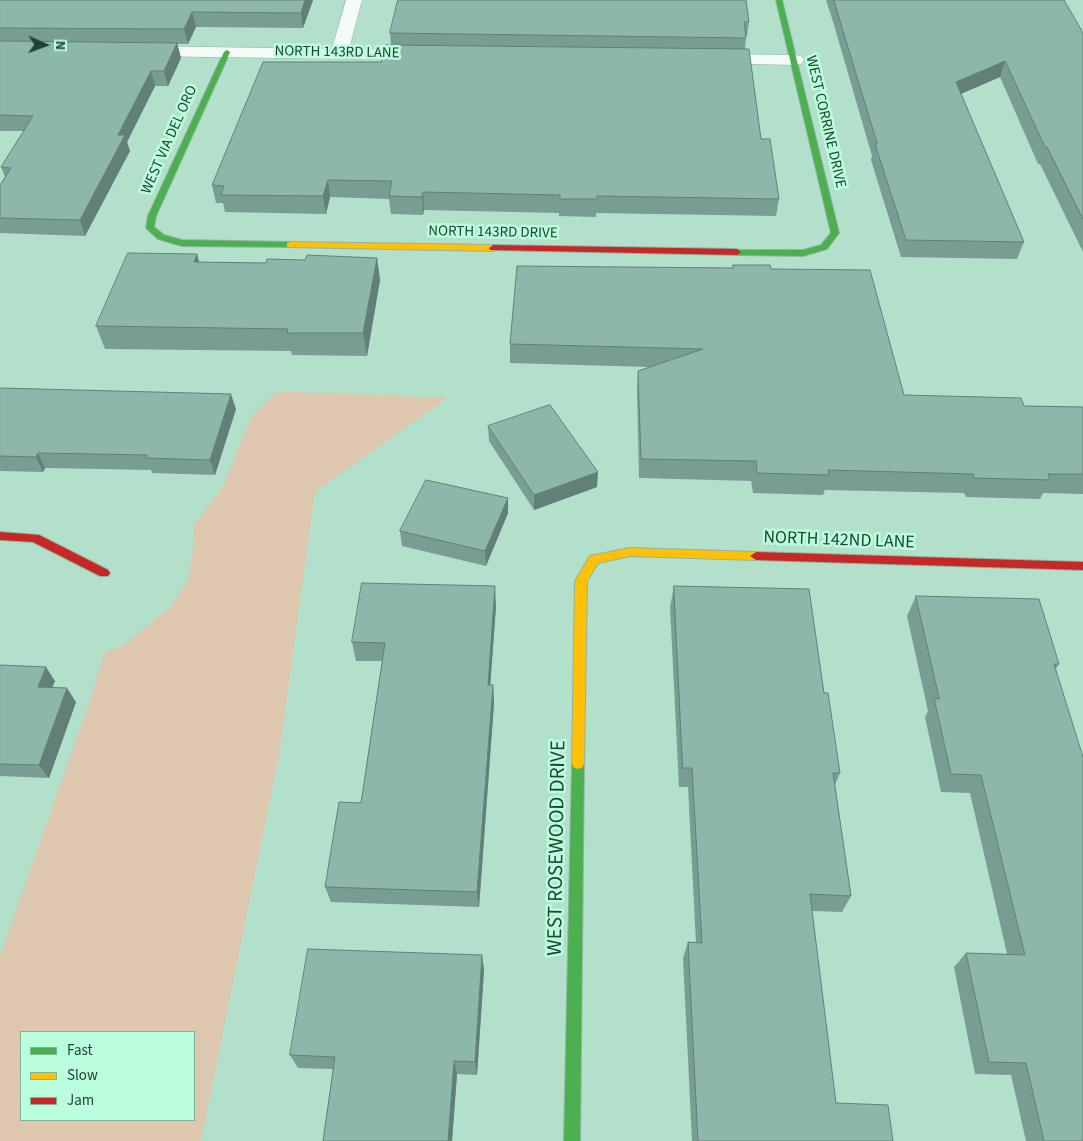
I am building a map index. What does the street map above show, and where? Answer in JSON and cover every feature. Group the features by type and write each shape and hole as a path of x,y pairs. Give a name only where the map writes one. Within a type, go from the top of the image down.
{"street":[{"path":"339,54 354,0"},
{"name":"WEST CORRINE DRIVE","path":"779,0 795,60 835,233 824,247"},
{"name":"NORTH 143RD LANE","path":"128,50 438,55"},
{"name":"WEST VIA DEL ORO","path":"161,238 150,228 152,216 227,52"},
{"path":"696,59 795,60"},
{"name":"NORTH 143RD DRIVE","path":"161,238 192,243 783,253 803,253 824,247"},
{"path":"0,536 36,538 104,573"},
{"name":"NORTH 142ND LANE","path":"594,559 630,552 1083,566"},
{"name":"WEST ROSEWOOD DRIVE","path":"572,1141 581,581 594,559"}],"shaded area":[{"path":"277,391 447,398 315,492 279,755 201,1141 0,1141 0,956 91,697 104,653 125,644 170,607 188,580 193,550 194,524 222,488 252,415"}],"building":[{"path":"0,0 305,0 301,13 192,12 184,29 0,28"},
{"path":"398,0 746,0 749,22 744,22 746,38 390,33"},
{"path":"834,0 1064,0 1083,33 1083,219 1047,147 1045,147 1005,61 956,82 1024,242 906,240 875,144 877,144"},
{"path":"0,41 177,43 164,71 151,71 118,135 125,135 80,220 0,218 0,185 11,168 1,167 33,116 0,115"},
{"path":"386,45 749,49 761,139 770,139 779,199 597,196 597,199 560,199 560,195 423,192 422,197 389,196 392,181 328,180 323,196 221,195 224,186 212,185 263,62 381,62"},
{"path":"128,253 197,254 194,262 266,263 267,259 305,260 307,255 377,258 363,333 287,333 288,329 96,326"},
{"path":"733,265 770,265 771,269 870,270 904,395 1021,398 1024,406 1083,407 1083,474 1048,474 1050,480 974,478 973,474 828,470 829,475 757,473 756,461 641,459 638,371 703,349 510,344 517,266 733,268"},
{"path":"0,388 231,394 210,460 146,458 147,455 38,453 36,457 0,456"},
{"path":"550,405 598,472 534,495 488,426"},
{"path":"426,480 508,498 485,551 400,531"},
{"path":"362,583 495,586 488,685 493,685 477,892 325,887 339,802 361,803 385,643 352,642"},
{"path":"674,586 809,589 824,693 828,693 840,773 833,773 851,896 810,894 836,1103 888,1105 893,1141 698,1141 688,942 702,943 692,768 683,768"},
{"path":"916,596 1039,599 1059,664 1054,664 1083,757 1083,1141 1044,1141 1026,1063 989,1062 966,953 1025,955 981,775 951,774 934,698 939,699"},
{"path":"0,665 46,667 38,687 67,688 39,765 0,764"},
{"path":"308,949 482,955 475,1062 454,1061 448,1141 323,1141 335,1057 290,1055"}],"traffic: fast":[{"path":"737,252 803,253 824,247 835,233 779,0"},
{"path":"227,52 152,216 150,228 161,237 182,243 290,245"},
{"path":"572,1141 578,763"}],"traffic: slow":[{"path":"290,245 493,248"},
{"path":"578,763 581,581 594,559 630,552 756,556"}],"traffic: jam":[{"path":"493,248 737,252"},
{"path":"0,536 35,538 104,573"},
{"path":"756,556 1083,566"}]}
